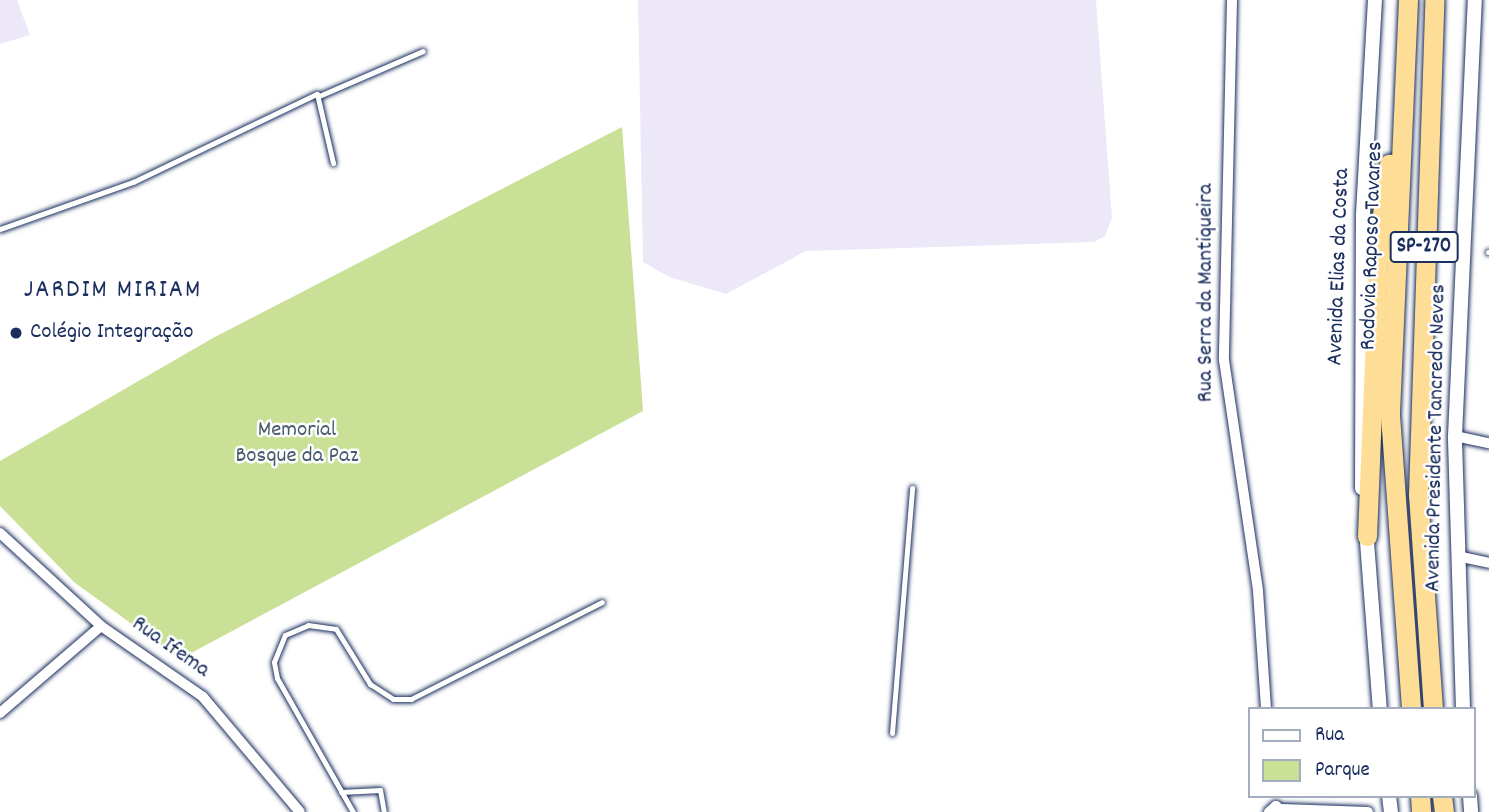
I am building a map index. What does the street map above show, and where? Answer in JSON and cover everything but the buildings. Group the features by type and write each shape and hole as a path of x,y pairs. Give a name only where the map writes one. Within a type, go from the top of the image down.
{"highway":[{"name":"Rodovia Raposo Tavares","path":"1408,0 1391,495 1411,707"},
{"name":"SP-270","path":"1433,707 1418,495 1434,0"},
{"path":"1367,536 1379,236 1404,81"}],"main road":[{"name":"Avenida Elias da Costa","path":"1375,0 1359,375 1367,536 1380,707"},
{"name":"Avenida Presidente Tancredo Neves","path":"1463,707 1455,436 1475,0"}],"street":[{"name":"Rua Serra da Mantiqueira","path":"1232,0 1224,371 1258,591 1265,707"},
{"path":"1455,436 1489,443"},
{"name":"Rua Ifema","path":"0,533 101,626 203,696 300,812"},
{"path":"1457,556 1489,562"},
{"path":"0,713 101,626"},
{"path":"1277,807 1306,811 1365,810"}],"lane":[{"path":"0,229 134,182 423,51"},
{"path":"319,96 333,163"},
{"path":"892,733 912,488"},
{"path":"353,812 277,678 274,662 285,635 308,625 337,629 370,684 393,699 411,699 602,602"},
{"path":"341,792 380,790 384,812"}],"shaded area":[{"path":"0,0 17,0 30,35 0,44"},
{"path":"638,0 1096,0 1112,218 1105,236 1094,242 806,251 726,294 669,277 643,262"}],"green space":[{"name":"Memorial Bosque da Paz","path":"622,127 643,411 180,659 74,582 0,506 0,461 213,338"}],"place":[{"name":"Colégio Integração","path":"16,333"}],"district":[{"name":"JARDIM MIRIAM","path":"113,291"}]}
